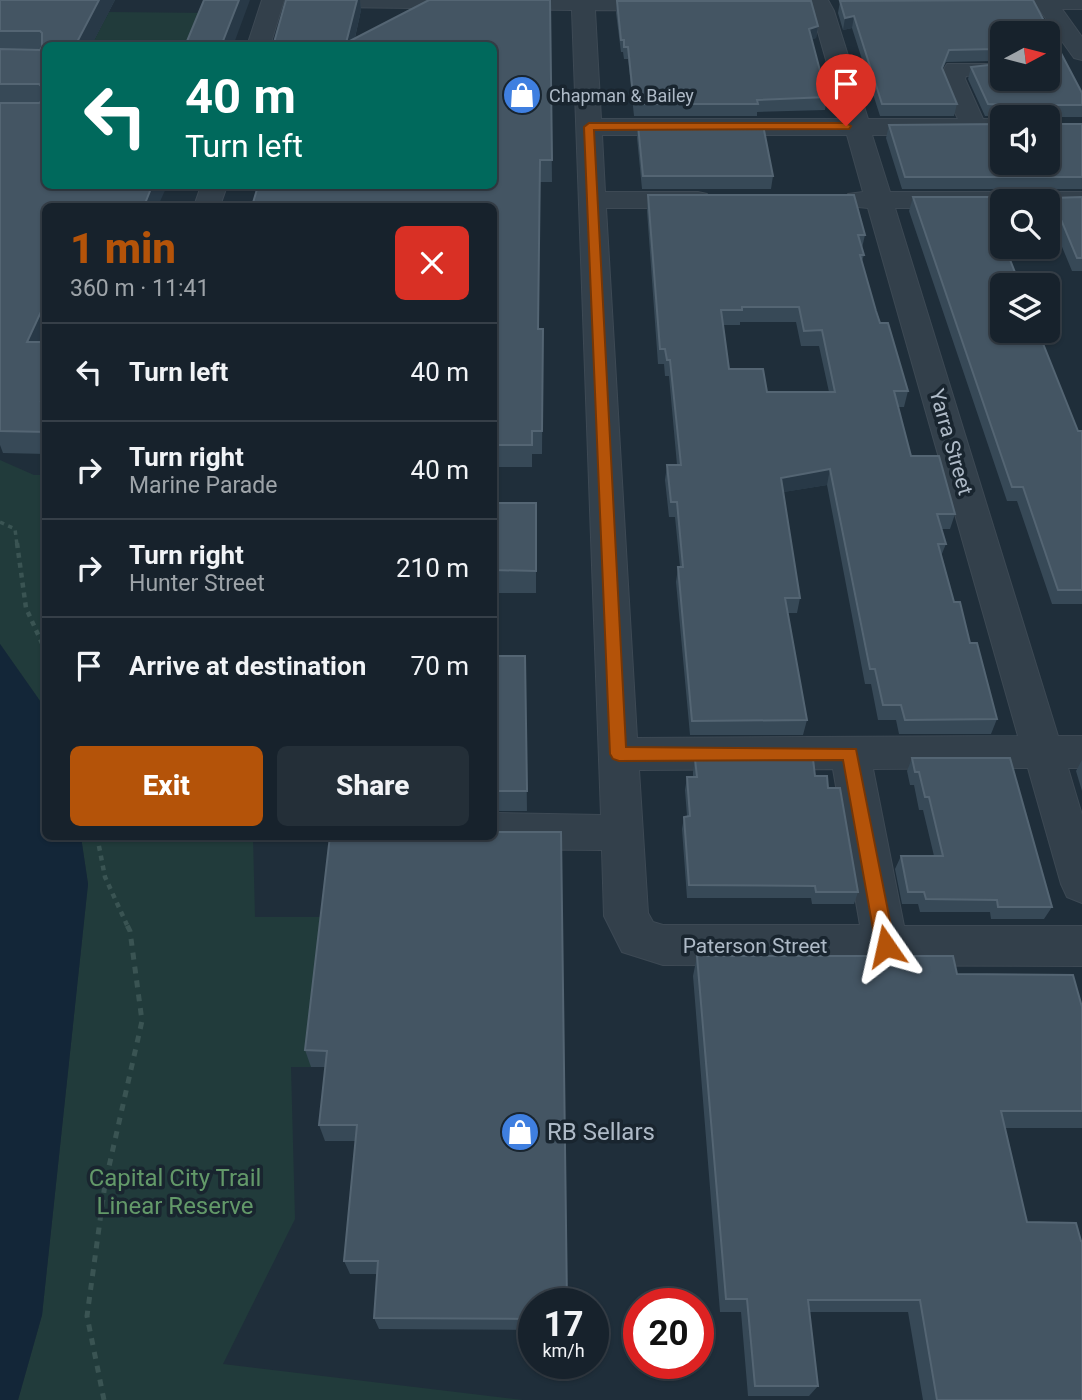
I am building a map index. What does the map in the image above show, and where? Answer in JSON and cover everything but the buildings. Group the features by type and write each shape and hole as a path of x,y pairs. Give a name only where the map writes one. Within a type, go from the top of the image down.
{"street":[{"path":"259,42 273,0"},
{"path":"334,0 688,4"},
{"path":"497,831 623,833 583,2"},
{"name":"Yarra Street","path":"818,2 1082,884"},
{"path":"966,3 1062,2 1080,50"},
{"path":"794,4 848,3"},
{"path":"974,127 953,79 955,69 985,69"},
{"path":"589,127 990,127"},
{"path":"592,200 725,200"},
{"path":"835,200 1082,200"},
{"path":"619,754 1082,752"},
{"path":"850,754 886,946"},
{"name":"Paterson Street","path":"623,833 626,916 638,938 663,946 1082,946"}],"path":[{"path":"0,522 15,529 26,608 42,643"},
{"path":"98,840 105,877 130,931 142,1021 105,1184 87,1316 104,1400"}],"green space":[{"path":"109,12 211,13 199,42 93,42"},
{"path":"0,460 34,475 42,475 42,704 0,644"},
{"name":"Capital City Trail Linear Reserve","path":"81,840 253,840 255,917 329,917 311,1067 291,1067 295,1219 223,1364 523,1400 18,1400 42,1315 88,884"}],"water":[{"path":"0,644 42,704 42,840 81,840 88,884 42,1315 18,1400 0,1400"}],"place":[{"name":"Chapman & Bailey","path":"522,95"},
{"name":"RB Sellars","path":"520,1132"}],"route":[{"path":"846,126 589,127 619,754 850,754 886,946"}]}
